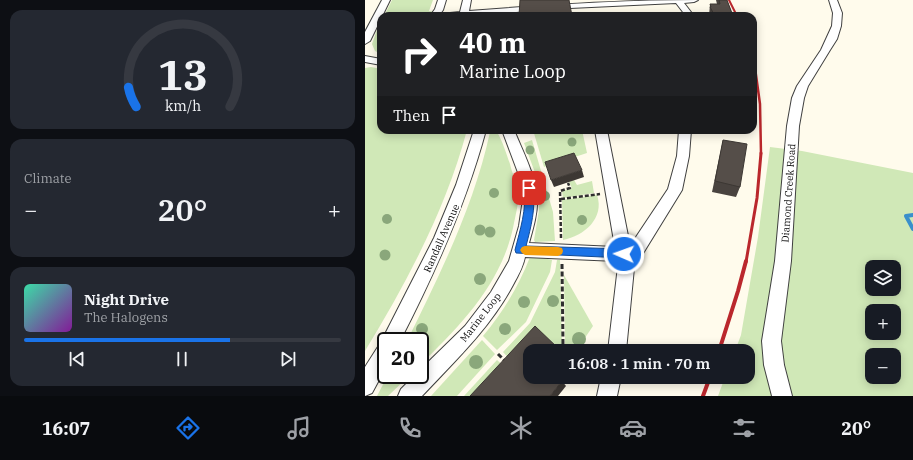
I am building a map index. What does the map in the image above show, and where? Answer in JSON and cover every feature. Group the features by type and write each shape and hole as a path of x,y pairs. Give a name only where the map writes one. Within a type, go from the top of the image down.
{"street":[{"path":"382,12 386,0"},
{"path":"437,12 442,0"},
{"path":"464,12 467,0"},
{"path":"496,12 497,0"},
{"path":"676,0 686,12"},
{"path":"510,12 575,3 694,0"},
{"name":"Diamond Creek Road","path":"782,396 773,365 771,334 782,268 787,188 794,121 799,96 809,75 832,39 838,23 837,8 833,0"},
{"path":"365,41 377,25"},
{"path":"365,59 377,61"},
{"name":"Randall Avenue","path":"395,332 419,288 452,216 470,168 479,134"},
{"name":"Marine Loop","path":"408,396 471,332 497,298 516,263 526,226 530,199 527,178 510,134"},
{"path":"602,134 625,260 618,344"},
{"path":"625,260 675,190 683,156 685,134"},
{"path":"520,250 625,260"},
{"path":"365,386 377,365"},
{"path":"607,396 610,384"}],"path":[{"path":"561,238 560,191 570,188 568,182"},
{"path":"561,200 612,192"},
{"path":"562,260 563,344"},
{"path":"498,354 510,366"}],"green space":[{"path":"392,0 433,0 429,11 436,12 386,12"},
{"path":"377,30 377,52 372,44"},
{"path":"365,68 377,68 377,134 466,134 448,188 424,244 396,298 365,351"},
{"path":"489,134 498,134 510,164 518,193 517,208 509,244 501,264 479,301 451,334 429,356 429,332 411,332 444,265 475,186"},
{"path":"534,134 583,134 587,153 544,167"},
{"path":"532,140 553,212 555,241 535,242 534,240 539,210 540,186 524,143"},
{"path":"770,147 802,151 913,173 913,396 718,396 722,384 755,384 755,344 738,344 741,335 758,237"},
{"path":"574,180 577,185 592,181 594,193 563,198 562,191 572,188 569,182"},
{"path":"597,195 599,203 598,211 591,225 578,235 563,240 562,200"},
{"path":"533,256 552,260 550,272 526,322 497,350 483,336 510,298 530,257"},
{"path":"557,260 560,260 562,344 552,344 540,333 530,344 523,344 523,352 513,363 503,352 530,323 555,272"},
{"path":"564,275 593,326 581,344 565,344"},
{"path":"482,340 495,354 457,396 431,396"},
{"path":"497,360 507,369 482,396 464,396"},
{"path":"383,384 401,384 388,396 377,396"}],"building":[{"path":"520,0 569,0 571,12 519,12"},
{"path":"719,0 727,0 732,12 713,12 710,4 720,4"},
{"path":"723,140 747,144 740,187 715,181"},
{"path":"574,153 582,170 551,180 545,162"},
{"path":"535,326 554,344 523,344 523,384 560,384 550,396 470,396"}],"waterway":[{"path":"913,215 906,216 913,229"}],"railway":[{"path":"729,0 735,12"},
{"path":"757,82 760,104 761,153"},
{"path":"746,262 757,198 761,153"},
{"path":"721,344 746,261"},
{"path":"703,396 707,384"}],"slow traffic":[{"path":"525,250 558,251"}],"route":[{"path":"529,188 530,199 526,226 520,250 624,254"}]}
